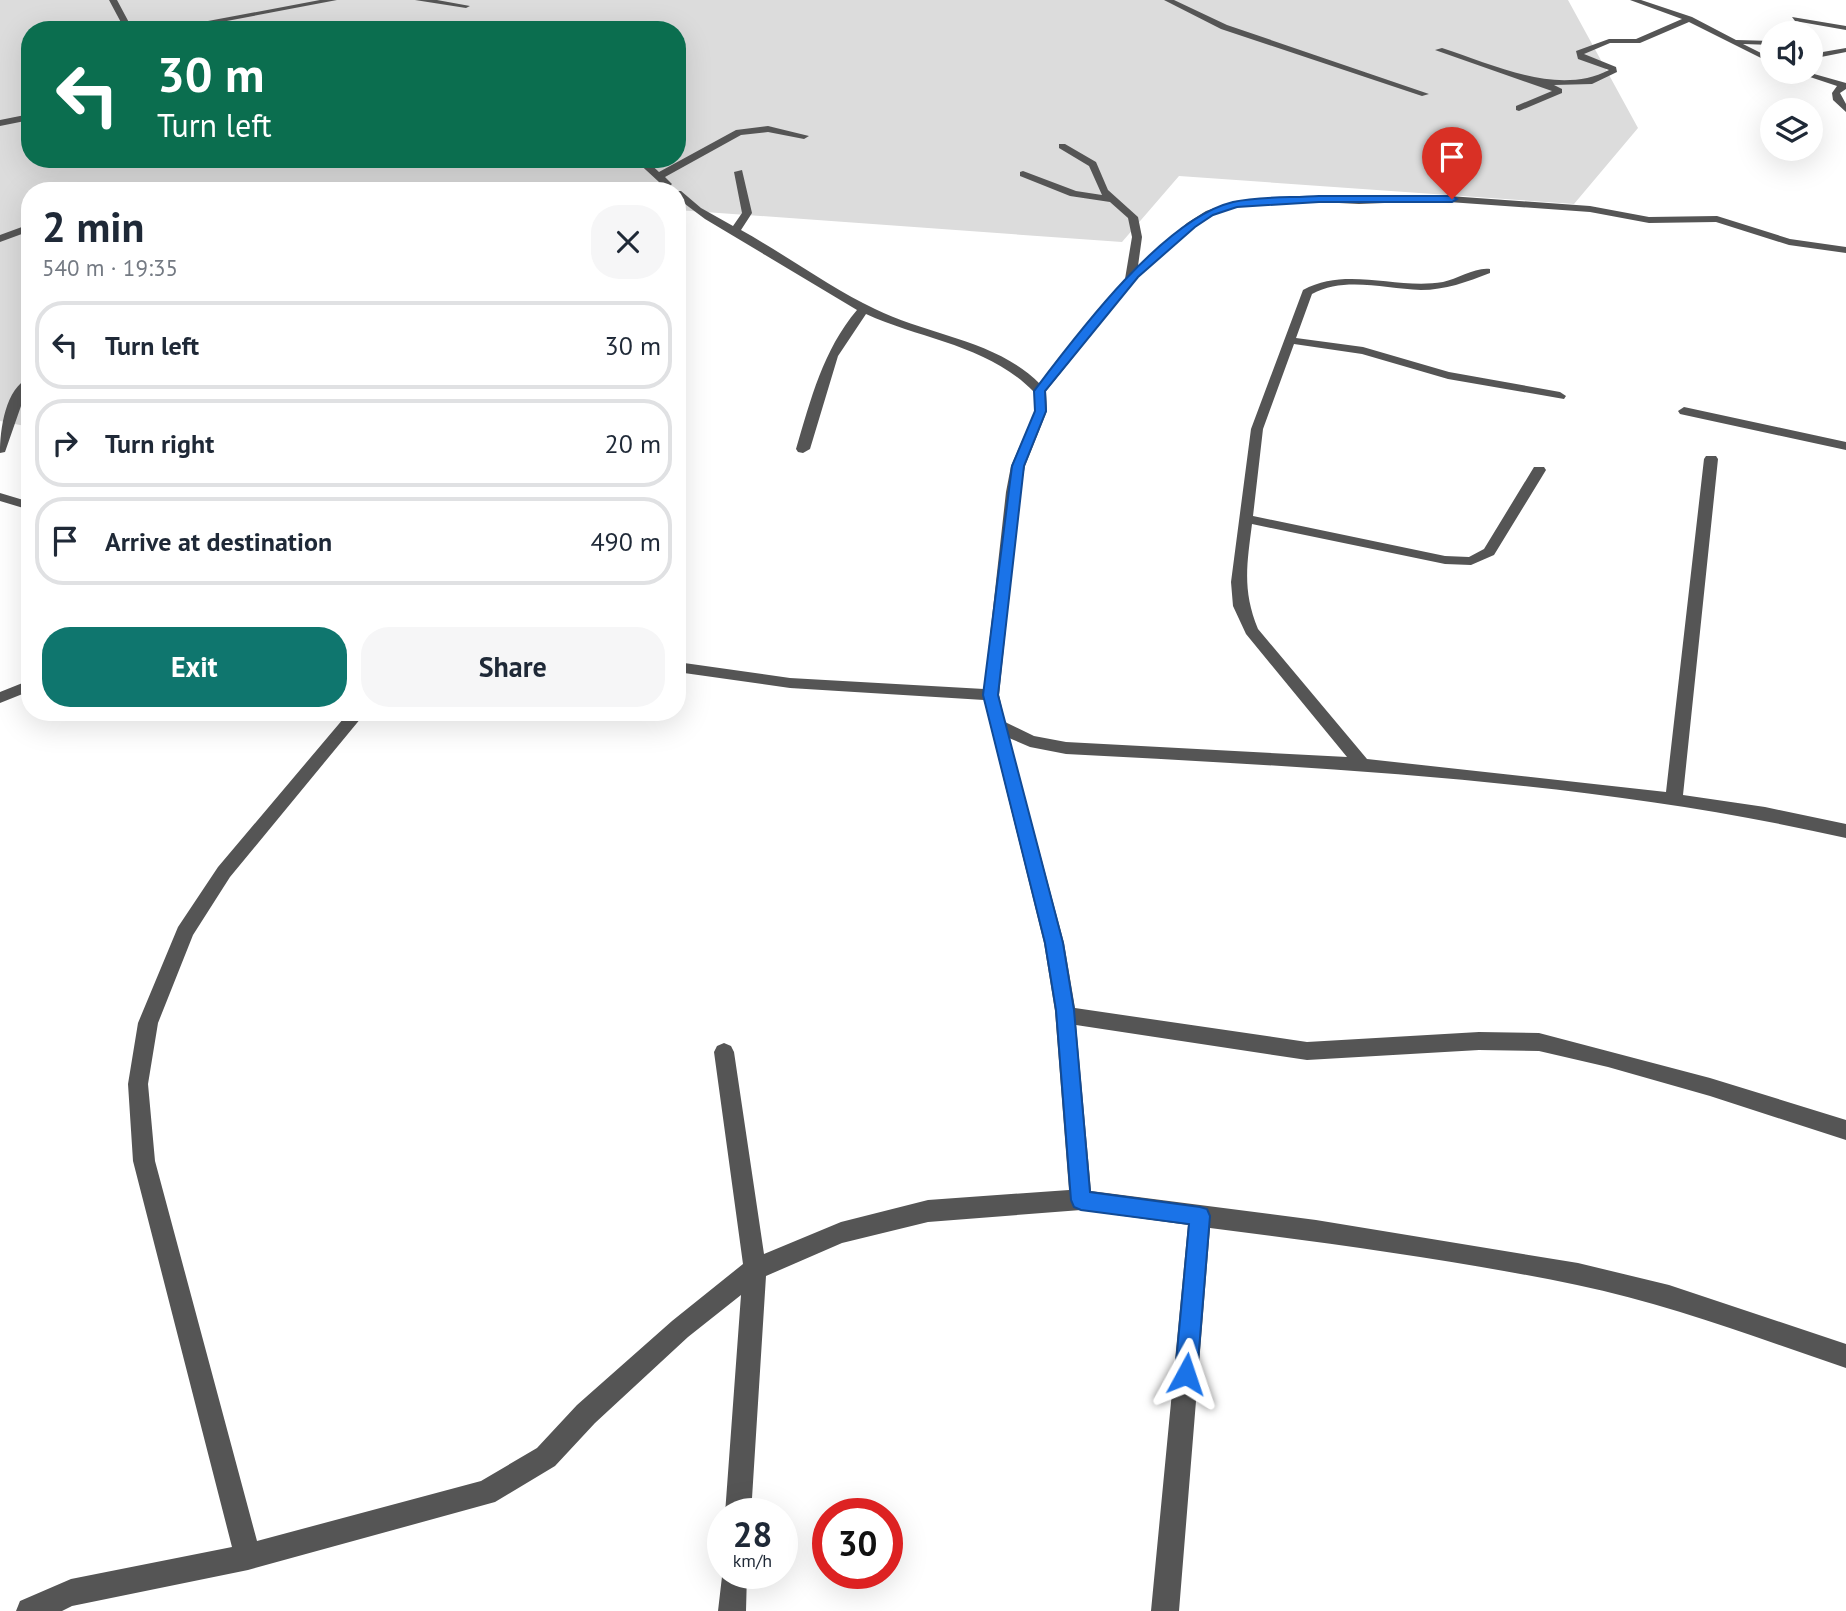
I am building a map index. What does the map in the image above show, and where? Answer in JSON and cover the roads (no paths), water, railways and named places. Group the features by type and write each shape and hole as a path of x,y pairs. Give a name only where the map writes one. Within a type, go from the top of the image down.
{"street":[{"path":"113,0 124,21"},
{"path":"214,21 332,0"},
{"path":"419,0 466,6"},
{"path":"1168,0 1224,27 1354,68 1425,94"},
{"path":"1634,0 1689,19 1760,56"},
{"path":"1544,83 1595,80 1614,72 1613,69 1581,57 1578,53 1609,41 1637,41 1689,19"},
{"path":"1796,19 1846,28"},
{"path":"1728,40 1760,42"},
{"path":"1439,50 1544,83 1559,91 1518,108"},
{"path":"1823,55 1846,50"},
{"path":"1823,79 1844,86"},
{"path":"1844,86 1836,93 1837,100 1846,109"},
{"path":"0,122 21,118"},
{"path":"686,165 739,132 768,129 803,136"},
{"path":"1062,146 1093,164 1100,185 1111,199 1133,217 1137,228 1130,279"},
{"path":"650,168 666,182"},
{"path":"658,182 681,168"},
{"path":"735,231 747,214 738,172"},
{"path":"1023,174 1074,194 1111,199"},
{"path":"1040,391 1130,279 1191,225 1210,213 1236,204 1435,198 1590,209 1649,220 1703,217 1733,223 1788,242 1846,250"},
{"path":"686,200 709,218 865,308 1000,359 1020,370 1040,391 1041,411 1018,466 1013,492 990,695 1054,943 1065,1015 1081,1200"},
{"path":"0,239 21,231"},
{"path":"1362,764 1251,631 1241,606 1238,582 1256,429 1307,292 1313,287 1349,282 1434,286 1486,271"},
{"path":"803,449 832,351 849,324 865,308"},
{"path":"1289,340 1363,351 1448,375 1560,396"},
{"path":"0,449 7,434 13,402 21,392"},
{"path":"1684,411 1846,446"},
{"path":"1674,800 1711,459"},
{"path":"1245,518 1446,560 1471,561 1489,552 1539,470"},
{"path":"0,497 21,503"},
{"path":"686,668 801,684 990,695"},
{"path":"0,698 21,689"},
{"path":"248,1557 147,1174 138,1084 148,1023 185,932 224,872 350,721"},
{"path":"997,725 1030,741 1066,748 1362,764 1674,800 1765,813 1846,831"},
{"path":"1065,1015 1307,1051 1479,1041 1539,1042 1608,1058 1846,1130"},
{"path":"724,1052 755,1269 739,1498"},
{"path":"30,1611 71,1593 248,1557 486,1493 546,1457 586,1414 680,1329 755,1269 841,1233 928,1211 1081,1200 1316,1231 1578,1274 1669,1297 1846,1356"},
{"path":"1165,1611 1200,1216"},
{"path":"732,1611 733,1589"}]}
